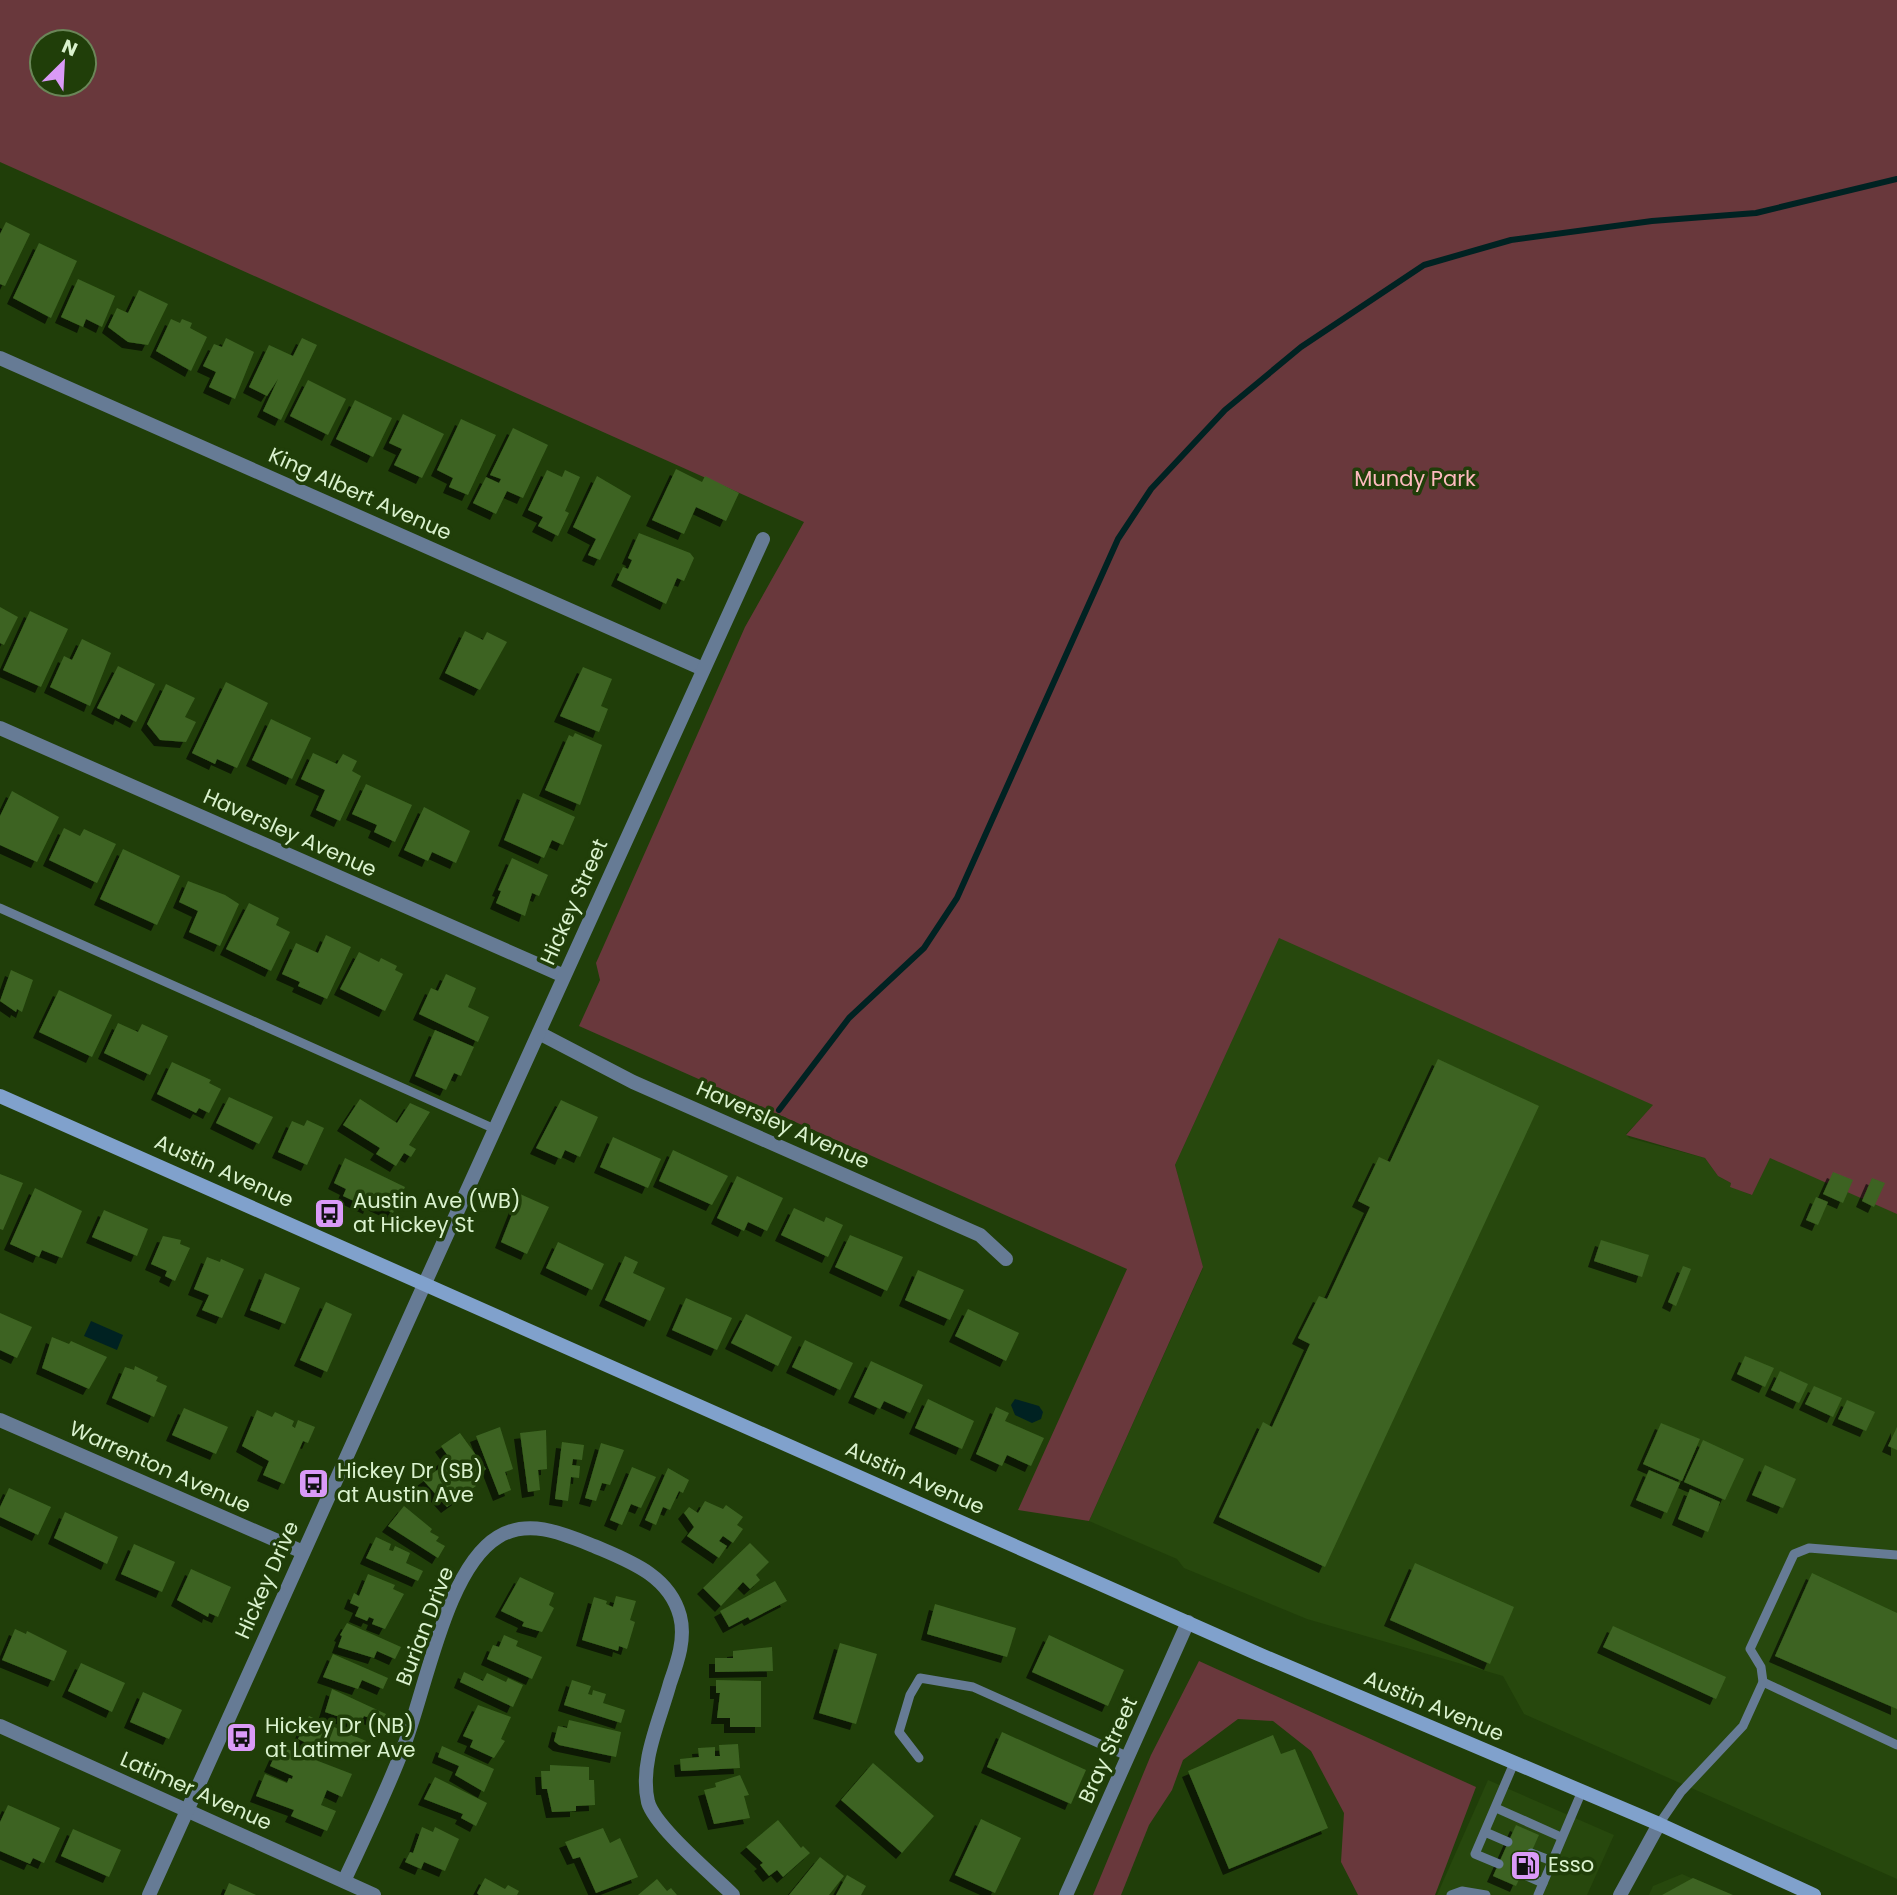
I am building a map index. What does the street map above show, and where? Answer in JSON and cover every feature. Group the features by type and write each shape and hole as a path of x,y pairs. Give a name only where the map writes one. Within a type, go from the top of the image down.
{"main road":[{"name":"Austin Avenue","path":"0,1096 1188,1622 1659,1824 1814,1895"}],"street":[{"name":"King Albert Avenue","path":"0,358 703,669"},
{"name":"Hickey Street","path":"425,1283 497,1130 564,976 763,539"},
{"name":"Haversley Avenue","path":"0,728 564,976"},
{"name":"Haversley Avenue","path":"539,1033 633,1082 980,1235 1006,1259"},
{"name":"Hickey Drive","path":"149,1895 425,1283"},
{"name":"Warrenton Avenue","path":"0,1420 303,1552"},
{"name":"Burian Drive","path":"344,1881 403,1749 440,1633 472,1564 499,1536 516,1530 536,1528 556,1531 639,1566 666,1588 675,1603 682,1632 679,1654 648,1760 649,1803 655,1816 675,1838 733,1895"},
{"name":"Bray Street","path":"1066,1895 1188,1622"},
{"name":"Latimer Avenue","path":"0,1726 187,1808 374,1895"},
{"path":"1620,1895 1659,1824"}],"lane":[{"path":"0,908 497,1130"},
{"path":"1659,1824 1681,1792 1743,1726 1763,1682 1760,1667 1750,1649 1794,1553 1809,1548 1897,1555"},
{"path":"919,1758 899,1732 910,1695 920,1678 972,1686 1129,1757"},
{"path":"1763,1682 1897,1745"},
{"path":"1499,1864 1475,1854 1514,1763"},
{"path":"1538,1895 1582,1791"},
{"path":"1496,1808 1561,1837"},
{"path":"1485,1832 1508,1842"},
{"path":"1531,1853 1552,1861"},
{"path":"1522,1874 1543,1883"},
{"path":"1451,1895 1462,1891 1486,1895"}],"shaded area":[{"path":"1279,937 1654,1105 1626,1134 1629,1138 1705,1158 1718,1176 1731,1183 1730,1186 1751,1195 1779,1140 1897,1178 1897,1879 1524,1714 1503,1676 1307,1619 1184,1568 1177,1559 1089,1521 1203,1268 1175,1165"},
{"name":"Esso","path":"1488,1780 1614,1835 1587,1895 1437,1895"},
{"path":"1682,1874 1729,1895 1649,1895 1653,1886"}],"green space":[{"name":"Mundy Park","path":"0,0 1897,0 1897,1214 1770,1158 1752,1195 1730,1187 1731,1183 1718,1176 1705,1158 1626,1135 1653,1105 1279,938 1175,1165 1203,1267 1089,1521 1018,1510 1127,1269 579,1026 600,980 596,963 745,627 804,522 0,162"},
{"path":"1199,1661 1476,1787 1435,1895 1358,1895 1341,1862 1344,1813 1311,1751 1273,1721 1238,1719 1183,1760 1172,1790 1149,1825 1121,1895 1093,1895 1151,1755"}],"water":[{"path":"91,1321 123,1335 117,1350 84,1336"},
{"path":"1015,1399 1039,1406 1043,1412 1041,1419 1032,1423 1015,1415 1011,1405"}],"building":[{"path":"6,222 30,234 5,286 0,284 0,234"},
{"path":"39,243 77,261 51,318 13,298"},
{"path":"78,279 115,296 102,327 86,319 83,327 61,317"},
{"path":"139,290 168,304 148,345 128,342 108,327 117,308 128,313"},
{"path":"171,319 180,323 182,319 192,323 190,328 207,337 191,371 156,351"},
{"path":"226,338 254,352 235,399 209,387 216,372 203,366 214,344 222,347"},
{"path":"302,338 317,345 281,420 263,411 278,379 267,396 249,387 269,345 293,356"},
{"path":"308,380 346,399 328,435 290,416"},
{"path":"355,400 392,418 373,457 336,439"},
{"path":"403,414 444,434 422,478 394,465 402,449 389,443"},
{"path":"461,419 496,435 468,495 449,487 453,478 437,470"},
{"path":"513,428 548,445 523,498 507,491 496,514 473,503 486,477 499,483 501,479 490,475"},
{"path":"676,469 702,482 705,476 739,493 726,521 696,507 684,534 652,520"},
{"path":"547,470 562,477 565,470 580,477 565,511 569,513 558,536 538,526 543,517 528,510"},
{"path":"597,476 631,496 600,560 588,555 596,539 573,527"},
{"path":"639,533 690,553 694,558 684,581 677,578 666,604 617,580 623,567 628,569 632,560 628,558"},
{"path":"0,607 18,617 4,645 0,643"},
{"path":"30,611 68,629 41,687 3,670"},
{"path":"465,631 483,640 487,632 507,642 480,690 445,673"},
{"path":"82,639 111,653 90,706 50,687 64,656 72,660"},
{"path":"118,666 155,684 136,722 121,714 119,719 97,708"},
{"path":"583,667 612,679 601,706 608,709 599,732 560,716"},
{"path":"226,682 268,703 237,768 217,759 215,764 192,753"},
{"path":"166,684 195,698 185,717 196,722 186,742 160,740 147,724"},
{"path":"271,719 311,738 292,779 252,760"},
{"path":"575,733 602,745 580,805 545,790 569,735 573,737"},
{"path":"313,753 337,764 343,754 357,761 352,771 361,776 340,821 316,810 325,790 301,779"},
{"path":"366,784 412,805 395,842 374,832 377,825 352,814"},
{"path":"12,791 59,817 37,862 0,845 0,816"},
{"path":"523,793 575,817 563,845 552,840 544,858 504,840"},
{"path":"424,807 470,831 456,863 432,852 428,861 404,850"},
{"path":"64,828 80,836 84,829 116,844 97,883 49,860"},
{"path":"123,849 180,876 157,925 100,899"},
{"path":"512,858 548,875 539,896 532,893 525,916 496,903 501,891 498,890"},
{"path":"188,881 225,895 239,904 220,946 189,932 198,911 179,902"},
{"path":"249,903 279,918 276,925 290,932 271,971 226,949"},
{"path":"326,935 351,947 327,999 298,986 300,982 282,974 296,943 318,953"},
{"path":"359,952 379,962 381,958 397,966 395,970 403,974 385,1011 340,989"},
{"path":"11,970 33,980 22,1012 17,1009 16,1012 0,1001"},
{"path":"446,974 476,988 468,1007 489,1017 478,1042 419,1014 431,988 438,991"},
{"path":"59,990 112,1015 92,1057 39,1032"},
{"path":"118,1023 138,1032 142,1024 168,1036 150,1075 104,1053"},
{"path":"435,1030 474,1047 461,1076 454,1073 446,1090 415,1076"},
{"path":"1438,1059 1539,1106 1325,1567 1219,1517 1263,1422 1272,1427 1310,1344 1298,1338 1319,1296 1327,1299 1370,1207 1358,1201 1379,1157 1390,1162"},
{"path":"172,1062 211,1080 209,1083 221,1089 209,1113 199,1108 196,1113 157,1094"},
{"path":"229,1097 273,1117 259,1144 216,1123"},
{"path":"360,1099 397,1123 410,1103 430,1112 409,1145 416,1149 411,1157 404,1153 396,1166 376,1154 380,1148 343,1125"},
{"path":"561,1100 598,1117 580,1157 565,1150 561,1159 536,1148"},
{"path":"307,1120 324,1128 307,1165 278,1152 292,1121 304,1126"},
{"path":"613,1137 661,1159 648,1188 600,1167"},
{"path":"673,1150 728,1176 712,1205 659,1181"},
{"path":"345,1158 405,1187 393,1213 371,1203 369,1208 343,1196 346,1189 334,1183"},
{"path":"1833,1172 1853,1180 1843,1203 1823,1194"},
{"path":"0,1174 23,1183 3,1230 0,1229"},
{"path":"737,1176 783,1198 767,1231 748,1222 744,1231 717,1218"},
{"path":"1872,1178 1885,1183 1874,1207 1862,1201"},
{"path":"35,1188 82,1211 62,1258 42,1250 39,1257 10,1244"},
{"path":"520,1194 549,1207 527,1254 501,1242"},
{"path":"1816,1197 1828,1202 1818,1225 1806,1220"},
{"path":"794,1208 824,1222 826,1217 843,1225 828,1257 781,1235"},
{"path":"104,1210 148,1229 137,1256 92,1237"},
{"path":"850,1235 903,1257 887,1291 835,1267"},
{"path":"163,1236 181,1240 180,1244 190,1248 175,1281 165,1276 167,1271 151,1264"},
{"path":"1601,1240 1649,1255 1642,1277 1594,1261"},
{"path":"558,1242 604,1264 592,1290 546,1268"},
{"path":"625,1256 638,1262 633,1273 665,1288 650,1321 605,1300"},
{"path":"207,1257 220,1262 221,1259 244,1269 222,1318 202,1310 209,1295 194,1289"},
{"path":"1683,1266 1691,1269 1676,1306 1668,1302"},
{"path":"918,1270 964,1290 950,1320 905,1300"},
{"path":"265,1273 300,1288 285,1324 250,1310"},
{"path":"686,1298 732,1318 717,1350 672,1330"},
{"path":"326,1302 352,1314 327,1372 300,1360"},
{"path":"968,1309 1019,1333 1006,1361 955,1336"},
{"path":"0,1313 32,1327 17,1358 0,1350"},
{"path":"746,1314 792,1337 778,1366 731,1343"},
{"path":"52,1337 69,1344 71,1341 107,1357 89,1389 42,1368"},
{"path":"805,1340 853,1363 840,1390 792,1367"},
{"path":"1745,1356 1774,1368 1765,1387 1737,1374"},
{"path":"871,1361 923,1385 910,1413 884,1401 880,1409 854,1397"},
{"path":"135,1366 158,1377 156,1381 167,1386 154,1417 112,1398 125,1367 134,1370"},
{"path":"1780,1371 1808,1384 1799,1403 1771,1390"},
{"path":"1814,1386 1842,1398 1833,1417 1805,1404"},
{"path":"928,1399 974,1421 962,1449 915,1428"},
{"path":"1847,1400 1875,1412 1866,1431 1838,1419"},
{"path":"996,1407 1009,1413 1005,1421 1044,1438 1031,1466 1007,1455 1002,1466 976,1454"},
{"path":"184,1408 228,1427 216,1454 172,1435"},
{"path":"257,1410 272,1417 275,1412 294,1421 292,1426 295,1428 298,1420 315,1427 308,1443 303,1441 284,1484 263,1475 269,1461 242,1446"},
{"path":"1661,1423 1700,1439 1682,1481 1643,1464"},
{"path":"500,1427 513,1469 505,1472 511,1490 499,1495 476,1436"},
{"path":"1897,1427 1897,1450 1888,1446"},
{"path":"546,1430 547,1469 538,1470 540,1490 528,1492 520,1433"},
{"path":"460,1433 486,1469 472,1480 476,1486 447,1507 423,1480 443,1466 440,1462 448,1456 441,1446"},
{"path":"1703,1440 1744,1459 1725,1500 1684,1482"},
{"path":"562,1442 584,1445 582,1460 573,1459 572,1465 580,1466 579,1478 571,1477 568,1501 555,1499"},
{"path":"601,1443 624,1450 610,1485 602,1483 596,1501 585,1498"},
{"path":"1765,1465 1796,1479 1783,1508 1752,1495"},
{"path":"632,1467 656,1477 641,1508 631,1504 622,1525 610,1520"},
{"path":"668,1468 689,1480 683,1493 679,1491 670,1510 663,1507 656,1525 645,1520"},
{"path":"1649,1470 1680,1483 1667,1513 1636,1500"},
{"path":"9,1488 51,1507 38,1535 0,1517 0,1507"},
{"path":"1690,1489 1720,1502 1708,1532 1678,1519"},
{"path":"705,1501 723,1509 726,1505 743,1517 737,1525 743,1529 733,1543 723,1536 719,1541 727,1546 719,1558 687,1536 694,1527 684,1513 689,1507 698,1513"},
{"path":"404,1506 432,1529 430,1532 439,1537 436,1541 445,1546 438,1558 388,1526"},
{"path":"65,1512 118,1537 107,1564 54,1538"},
{"path":"376,1537 391,1544 389,1550 393,1551 395,1546 410,1553 406,1563 423,1571 418,1581 366,1558"},
{"path":"750,1543 769,1562 756,1575 760,1580 750,1589 743,1582 721,1606 703,1588"},
{"path":"134,1544 175,1562 162,1592 121,1574"},
{"path":"1415,1563 1514,1607 1490,1664 1390,1620"},
{"path":"191,1569 231,1587 218,1617 209,1613 208,1617 177,1600"},
{"path":"1812,1573 1897,1613 1897,1709 1775,1656"},
{"path":"368,1574 395,1585 393,1589 404,1594 385,1629 372,1624 374,1619 369,1617 367,1621 355,1616 359,1607 350,1603 354,1593 359,1596"},
{"path":"520,1577 554,1593 549,1605 554,1608 542,1632 522,1626 524,1622 501,1611"},
{"path":"775,1581 787,1601 750,1620 748,1617 729,1627 720,1611"},
{"path":"616,1596 636,1601 630,1620 635,1622 627,1649 619,1646 618,1651 582,1640 594,1597 607,1601 606,1604 613,1607"},
{"path":"935,1604 1016,1628 1007,1657 927,1634"},
{"path":"347,1623 401,1647 395,1659 377,1651 374,1658 338,1647 342,1636 340,1635"},
{"path":"1613,1626 1726,1677 1716,1699 1603,1647"},
{"path":"15,1629 26,1634 27,1631 67,1651 54,1681 2,1660"},
{"path":"504,1635 518,1641 516,1646 542,1657 532,1679 487,1659 493,1645 499,1647"},
{"path":"1049,1635 1124,1670 1108,1706 1032,1672"},
{"path":"840,1643 877,1654 856,1724 819,1713"},
{"path":"772,1647 773,1671 715,1672 715,1658 733,1658 733,1651"},
{"path":"333,1654 388,1678 383,1689 362,1680 358,1689 323,1677"},
{"path":"81,1663 125,1683 112,1712 68,1691"},
{"path":"464,1672 483,1681 487,1673 506,1682 508,1678 523,1685 513,1707 460,1682"},
{"path":"572,1680 591,1686 588,1694 592,1695 593,1690 606,1694 603,1703 625,1710 621,1723 564,1705"},
{"path":"716,1680 761,1681 761,1727 730,1727 730,1718 717,1718 720,1693 716,1693"},
{"path":"332,1689 386,1714 382,1723 364,1716 360,1724 325,1712"},
{"path":"143,1692 182,1710 169,1739 130,1722"},
{"path":"478,1705 511,1717 501,1739 505,1741 494,1758 470,1747 473,1740 463,1736"},
{"path":"309,1716 366,1741 361,1751 341,1744 337,1753 317,1741 315,1747 298,1739"},
{"path":"569,1720 621,1732 616,1757 559,1745 554,1741 558,1726 567,1728"},
{"path":"1002,1732 1086,1770 1071,1804 987,1767"},
{"path":"1273,1735 1281,1754 1295,1749 1328,1828 1229,1869 1188,1771"},
{"path":"738,1744 740,1768 681,1771 680,1759 699,1757 698,1748 715,1747 715,1756 720,1756 719,1745"},
{"path":"279,1746 352,1774 342,1797 327,1790 321,1805 336,1811 327,1831 291,1816 294,1810 256,1796 265,1774 287,1783 289,1778 292,1779 293,1776 270,1766"},
{"path":"442,1746 494,1769 484,1792 455,1775 459,1766 438,1757"},
{"path":"873,1763 934,1816 902,1853 841,1800"},
{"path":"550,1765 589,1767 589,1780 594,1780 595,1805 576,1806 576,1811 552,1812 547,1789 542,1789 541,1771 550,1771"},
{"path":"740,1775 749,1795 744,1796 750,1818 714,1824 704,1790 716,1787 715,1783"},
{"path":"435,1777 487,1803 476,1826 461,1818 463,1814 424,1799"},
{"path":"8,1805 60,1828 44,1863 33,1858 30,1864 0,1851 0,1822"},
{"path":"981,1819 1021,1838 995,1893 955,1875"},
{"path":"778,1820 801,1848 803,1846 810,1853 783,1877 777,1870 769,1876 760,1865 763,1863 746,1847"},
{"path":"1516,1825 1539,1835 1516,1886 1493,1876"},
{"path":"422,1827 433,1832 435,1827 459,1839 445,1871 424,1862 421,1869 405,1862 410,1852 413,1853"},
{"path":"603,1828 610,1843 620,1838 638,1877 596,1893 580,1857 573,1859 565,1842"},
{"path":"73,1829 121,1850 109,1877 61,1856"},
{"path":"820,1857 844,1876 829,1895 789,1895"},
{"path":"847,1875 866,1886 861,1895 836,1895"},
{"path":"485,1878 505,1889 508,1885 519,1891 517,1895 479,1895 477,1893"},
{"path":"1693,1878 1733,1895 1662,1895"},
{"path":"657,1879 667,1891 671,1888 677,1895 638,1895"},
{"path":"229,1883 256,1895 224,1895"}],"waterway":[{"path":"779,1110 849,1018 924,948 957,898 1118,539 1151,489 1225,410 1301,347 1424,265 1511,240 1652,221 1756,213 1897,179"}],"place":[{"name":"Austin Ave (WB) at Hickey St","path":"330,1213"},
{"name":"Hickey Dr (SB) at Austin Ave","path":"314,1483"},
{"name":"Hickey Dr (NB) at Latimer Ave","path":"242,1738"},
{"name":"Esso","path":"1525,1865"}]}
